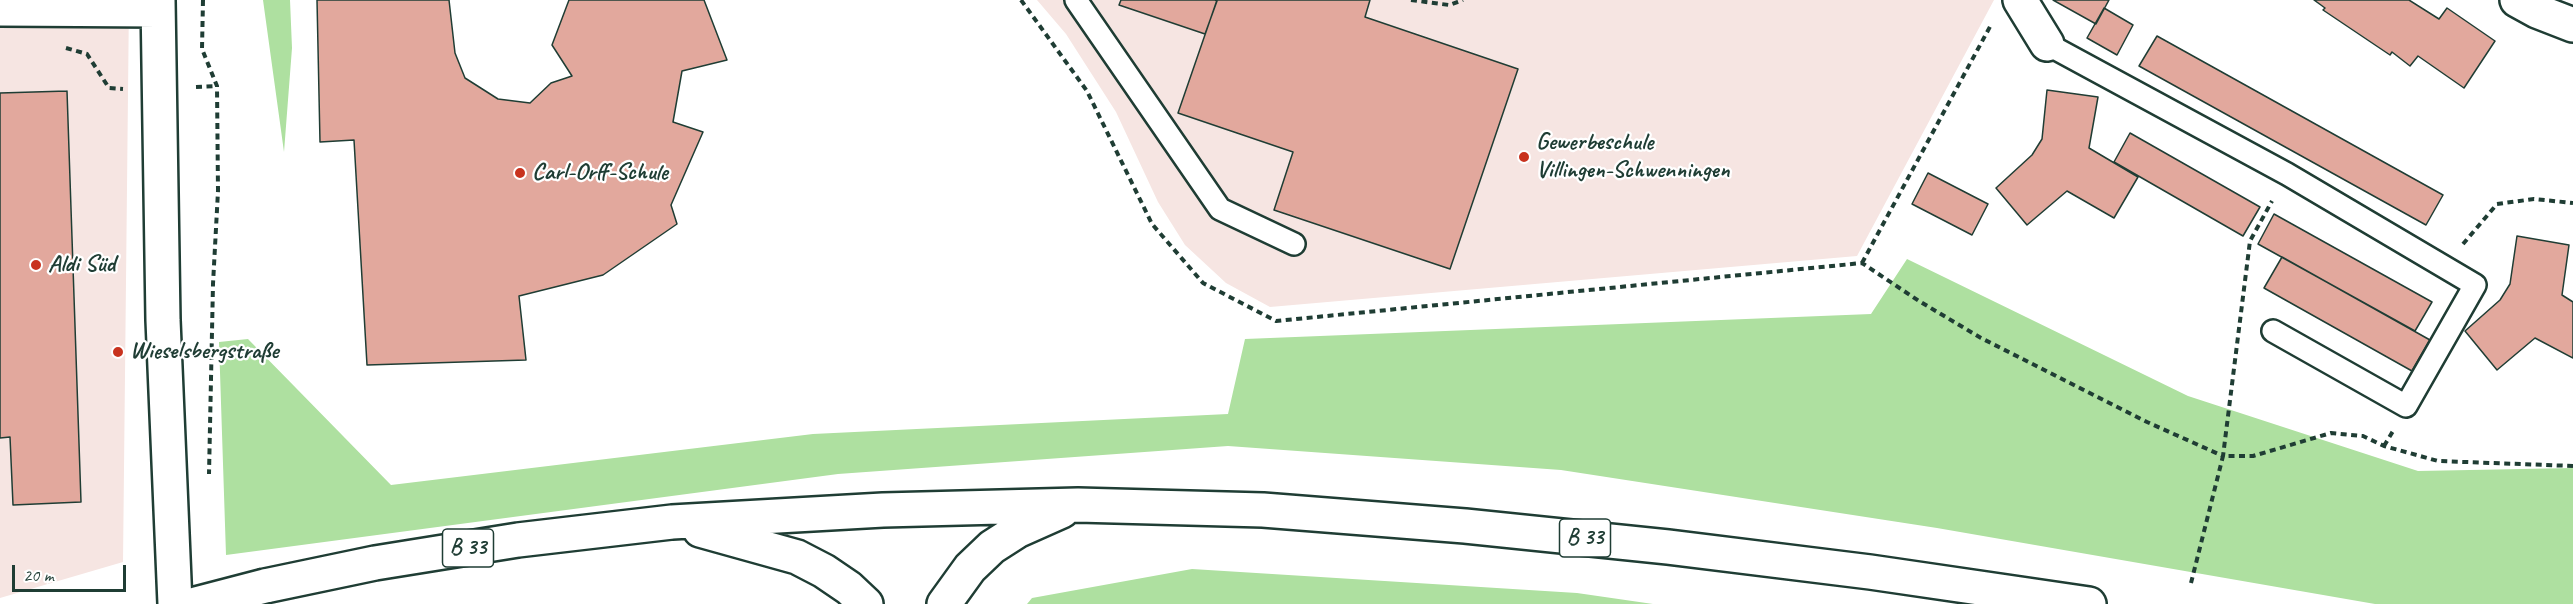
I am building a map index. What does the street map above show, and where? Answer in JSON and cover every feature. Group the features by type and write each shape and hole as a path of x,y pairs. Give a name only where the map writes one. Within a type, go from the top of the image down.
{"main road":[{"path":"2020,0 2047,44"},
{"path":"2517,0 2573,25"},
{"path":"0,9 158,5 163,320 175,604"},
{"path":"944,604 970,568 992,547 1017,531 1078,505"},
{"name":"B 33","path":"196,604 266,586 375,563 672,522 883,510 1078,505 1263,510 1465,526 1822,566 2089,604"},
{"path":"672,522 797,557 824,571 849,588 866,604"}],"lane":[{"path":"1076,0 1220,209 1294,244"},
{"path":"2047,44 2287,174 2475,285 2406,406 2273,332"}],"path":[{"path":"203,0 202,48 217,86 218,121 218,191 208,485"},
{"path":"1021,0 1087,91 1152,224 1203,284 1276,321 1862,263 1981,338 2147,422 2223,456 2253,456 2331,433 2363,436 2384,446 2438,461 2573,465"},
{"path":"1411,0 1449,5 1463,0"},
{"path":"1862,263 1993,21"},
{"path":"87,54 109,88"},
{"path":"2191,582 2223,456 2250,241 2287,174"},
{"path":"2444,267 2497,204 2534,199 2573,203"}],"shaded area":[{"path":"0,0 129,0 123,562 0,598"},
{"name":"Gewerbeschule Villingen-Schwenningen","path":"1037,0 1994,0 1857,256 1270,307 1226,283 1185,245 1158,202 1116,112 1066,34"}],"green space":[{"path":"263,0 290,0 292,48 284,152"},
{"path":"1907,259 2188,396 2418,471 2573,468 2573,604 2375,604 1937,528 1561,470 1228,446 838,474 226,555 219,342 248,339 391,485 813,434 1228,414 1245,339 1871,314"},
{"path":"1192,569 1577,593 1653,604 1027,604 1032,598"}],"building":[{"name":"Carl-Orff-Schule","path":"317,0 449,0 455,53 465,78 498,99 530,103 551,83 572,76 552,45 569,0 704,0 727,60 682,71 673,122 703,132 671,205 677,224 603,275 519,296 526,360 367,365 354,140 320,142"},
{"path":"1121,0 1217,1 1205,34 1119,5"},
{"path":"1217,0 1370,0 1365,17 1518,69 1450,269 1274,210 1293,152 1178,113"},
{"path":"2053,0 2109,0 2096,24"},
{"path":"2314,0 2409,0 2439,19 2447,8 2495,41 2464,88 2418,56 2410,66 2392,52 2390,55 2323,10 2325,8"},
{"path":"2104,8 2133,25 2117,55 2087,38"},
{"path":"2157,36 2443,195 2426,225 2139,66"},
{"path":"2047,90 2098,97 2089,148 2138,177 2114,218 2067,191 2027,225 1996,188 2032,155 2042,139"},
{"name":"Aldi Süd","path":"67,91 81,502 13,505 10,437 0,438 0,93"},
{"path":"2130,133 2260,207 2243,236 2114,162"},
{"path":"1928,173 1988,204 1972,235 1912,204"},
{"path":"2274,214 2432,302 2415,331 2258,244"},
{"path":"2517,236 2569,245 2562,295 2573,302 2573,358 2535,338 2497,370 2465,331 2500,300 2510,284"},
{"path":"2282,257 2430,340 2412,371 2264,288"}],"place":[{"name":"Gewerbeschule Villingen-Schwenningen","path":"1524,157"},
{"name":"Carl-Orff-Schule","path":"520,173"},
{"name":"Aldi Süd","path":"36,265"},
{"name":"Wieselsbergstraße","path":"118,352"}]}
